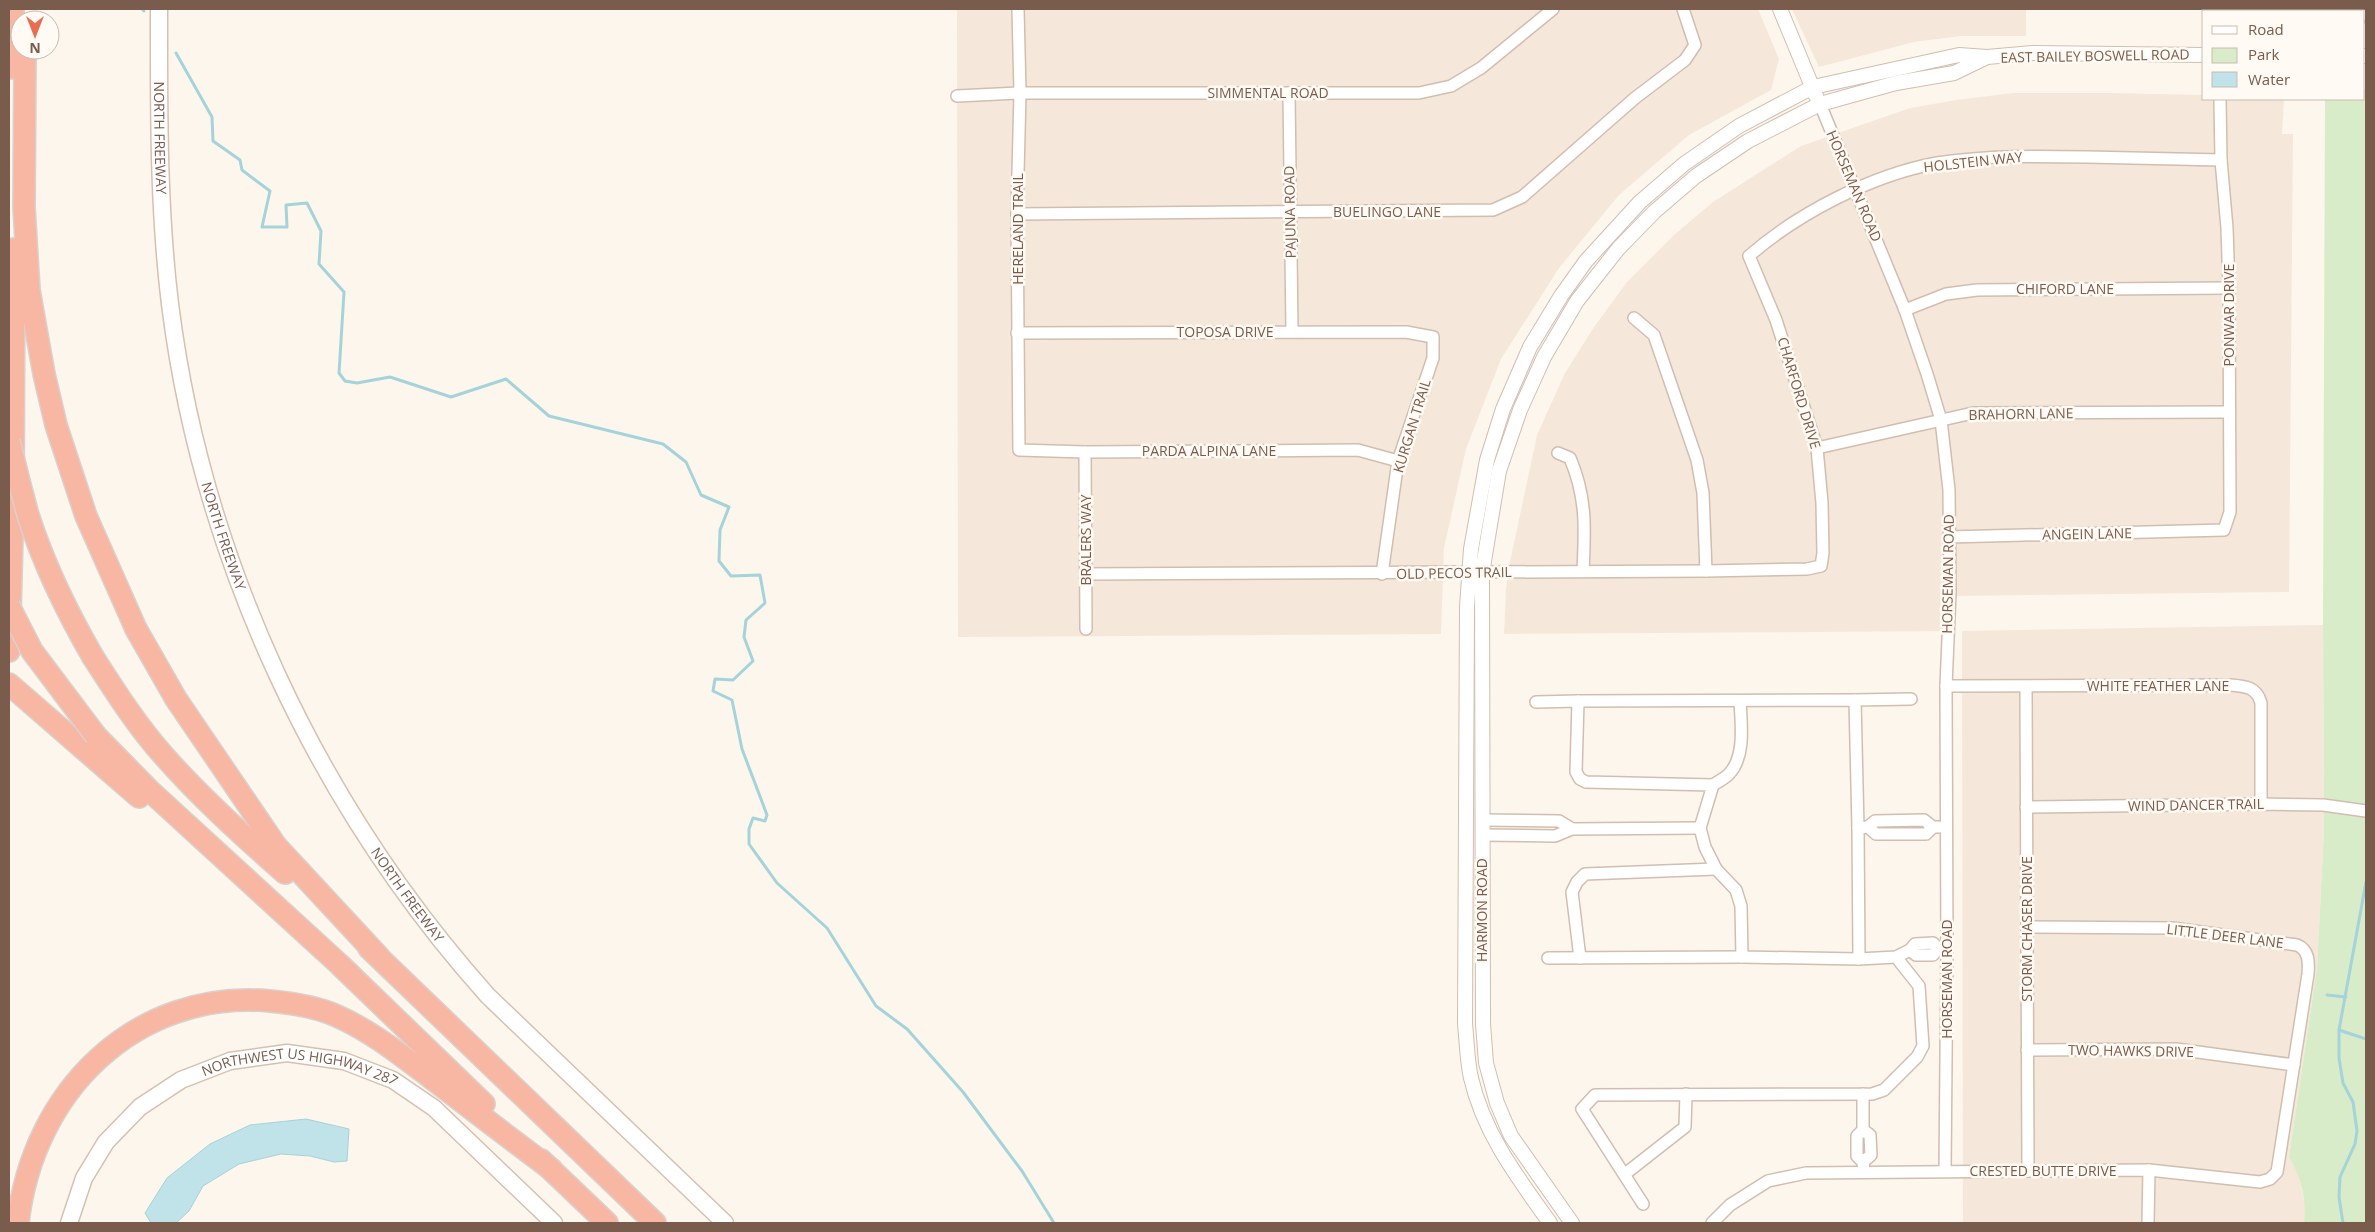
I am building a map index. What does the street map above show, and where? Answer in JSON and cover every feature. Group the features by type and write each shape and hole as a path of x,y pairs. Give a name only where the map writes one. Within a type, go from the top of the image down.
{"highway":[{"path":"9,651 13,499 15,60"},
{"path":"26,60 24,207 29,290 44,374 56,425 86,516 136,629 176,699 276,846 379,957"},
{"path":"9,441 28,514 45,562 66,607 93,657 127,708 163,755 197,791 379,957 656,1223"},
{"path":"9,606 32,650 86,740"},
{"path":"9,684 86,740 149,790 373,996 607,1223"},
{"path":"18,1223 27,1176 39,1140 56,1109 76,1081 96,1060 119,1042 162,1018 198,1007 236,1000 264,1001 299,1006 335,1015 370,1032 551,1169"}],"main road":[{"name":"NORTH FREEWAY","path":"159,9 159,162 167,277 177,351 189,410 218,523 235,572 278,677 318,757 349,810 390,872 445,945 488,996 725,1223"},
{"name":"NORTHWEST US HIGHWAY 287","path":"69,1223 84,1178 106,1142 140,1107 181,1080 230,1061 286,1053 344,1061 393,1080 434,1108 554,1223"}],"street":[{"name":"HERELAND TRAIL","path":"1018,9 1020,93 1017,214 1019,450"},
{"name":"SIMMENTAL ROAD","path":"957,96 1020,93 1419,93 1451,86 1481,68 1551,9"},
{"name":"BUELINGO LANE","path":"1017,214 1493,210 1522,197 1635,98 1684,60 1696,45 1683,9"},
{"name":"HORSEMAN ROAD","path":"1780,9 1905,310 1940,420 1949,490 1950,537 1946,686 1947,827 1943,948 1945,1171"},
{"name":"EAST BAILEY BOSWELL ROAD","path":"1475,573 1487,460 1503,409 1530,347 1561,296 1586,262 1640,202 1684,164 1739,126 1813,87 1959,55 1987,57 2033,53 2202,55"},
{"name":"EAST BAILEY BOSWELL ROAD","path":"1475,573 1499,471 1520,410 1544,357 1577,301 1618,249 1654,212 1696,176 1748,141 1820,104 1896,83 1954,73 1987,57"},
{"name":"PAJUNA ROAD","path":"1289,93 1292,331"},
{"name":"PONWAR DRIVE","path":"2220,100 2221,160 2228,228 2229,288 2230,512 2224,530"},
{"name":"HOLSTEIN WAY","path":"1749,256 1774,234 1814,210 1856,190 1905,171 1930,165 2020,156 2221,160"},
{"name":"CHARFORD DRIVE","path":"1749,256 1776,320 1799,398 1817,448 1824,552 1821,566"},
{"name":"CHIFORD LANE","path":"1905,310 1946,294 1977,290 2229,288"},
{"path":"1634,318 1654,335 1697,460 1703,494 1706,571"},
{"name":"TOPOSA DRIVE","path":"1017,333 1406,332 1433,337"},
{"name":"KURGAN TRAIL","path":"1382,574 1398,461 1433,358 1433,337"},
{"name":"BRAHORN LANE","path":"1817,448 1973,413 2229,412"},
{"name":"PARDA ALPINA LANE","path":"1019,450 1085,452 1358,450 1398,461"},
{"name":"BRALERS WAY","path":"1085,452 1086,629"},
{"path":"1558,453 1570,458 1580,481 1585,528 1583,571"},
{"name":"ANGEIN LANE","path":"1950,537 2224,530"},
{"name":"OLD PECOS TRAIL","path":"1086,574 1382,574 1806,570 1821,566"},
{"name":"HARMON ROAD","path":"1475,573 1482,820 1483,1024 1486,1064 1497,1103 1511,1136 1572,1223"},
{"name":"HARMON ROAD","path":"1475,573 1465,1024 1471,1077 1482,1113 1503,1156 1550,1223"},
{"name":"WHITE FEATHER LANE","path":"1946,686 2230,685 2253,689 2259,694 2261,703 2261,804"},
{"name":"STORM CHASER DRIVE","path":"2026,687 2028,1171"},
{"path":"1536,702 1911,699"},
{"path":"1855,700 1863,827 1859,960"},
{"path":"1578,701 1576,772 1580,779 1586,782 1713,785 1730,773 1737,758 1741,740 1740,701"},
{"path":"1713,785 1700,828 1705,847 1716,868 1736,890 1739,898 1741,906 1742,956"},
{"name":"WIND DANCER TRAIL","path":"2026,807 2261,804 2323,805 2366,811"},
{"path":"1482,820 1560,821 1572,828"},
{"path":"1863,827 1876,834 1926,834 1933,826 1947,827"},
{"path":"1482,835 1555,836 1572,828 1700,828"},
{"path":"1580,958 1572,892 1577,882 1585,874 1716,868"},
{"name":"LITTLE DEER LANE","path":"2027,927 2172,928 2297,945 2303,948 2307,955 2308,974 2294,1065"},
{"path":"1548,958 1742,956 1859,960 1896,957 1910,950 1915,944 1933,943 1943,948"},
{"path":"1643,1204 1582,1109 1595,1095 1872,1094 1884,1090 1916,1057 1923,1046 1919,986 1896,957"},
{"name":"TWO HAWKS DRIVE","path":"2027,1050 2176,1049 2294,1065"},
{"name":"CRESTED BUTTE DRIVE","path":"1712,1223 1730,1205 1768,1181 1806,1173 1864,1167 1945,1171 2149,1170 2260,1182 2270,1179 2277,1172 2280,1164 2294,1065"},
{"path":"1625,1174 1686,1127 1686,1094"},
{"path":"1863,1094 1863,1130 1857,1136 1857,1156 1864,1167"},
{"path":"2148,1223 2149,1170"}],"shaded area":[{"path":"957,9 1758,9 1779,59 1771,90 1689,135 1619,195 1559,268 1501,359 1466,449 1444,548 1441,634 958,637"},
{"path":"1792,9 2026,9 2026,36 1961,36 1914,42 1819,67"},
{"path":"2013,93 2112,93 2202,95 2202,100 2284,100 2282,134 2293,134 2289,592 1953,596 1953,631 1504,634 1506,589 1510,562 1537,435 1565,373 1594,327 1627,282 1674,235 1713,202 1801,146 1910,108"},
{"path":"2323,625 2324,830 2317,968 2289,1157 2298,1171 2306,1211 2304,1223 1963,1223 1962,631"}],"green space":[{"path":"2366,89 2366,1223 2304,1223 2305,1206 2302,1189 2297,1172 2289,1157 2317,968 2324,830 2325,100 2365,100"}],"water":[{"path":"306,1119 349,1129 347,1161 334,1162 310,1156 281,1154 239,1164 203,1186 189,1211 176,1223 151,1223 145,1213 167,1178 210,1144 250,1125"}],"waterway":[{"path":"176,53 212,117 213,141 240,160 242,170 270,191 262,227 287,227 286,205 307,203 321,231 319,264 344,292 339,373 345,381 357,383 390,377 451,397 506,379 549,416 663,444 686,462 701,495 729,507 720,530 719,561 731,576 760,575 765,603 746,620 744,637 753,661 733,680 715,679 713,691 732,700 742,749 767,815 765,821 753,818 749,829 749,844 777,883 827,928 876,1006 907,1029 963,1092 1022,1171 1054,1223"},
{"path":"2343,1223 2339,1197 2340,1177 2355,1144 2357,1131 2353,1102 2343,1083 2339,1058 2339,1030 2366,882"},
{"path":"2327,995 2346,997"},
{"path":"2339,1030 2366,1039"}]}
